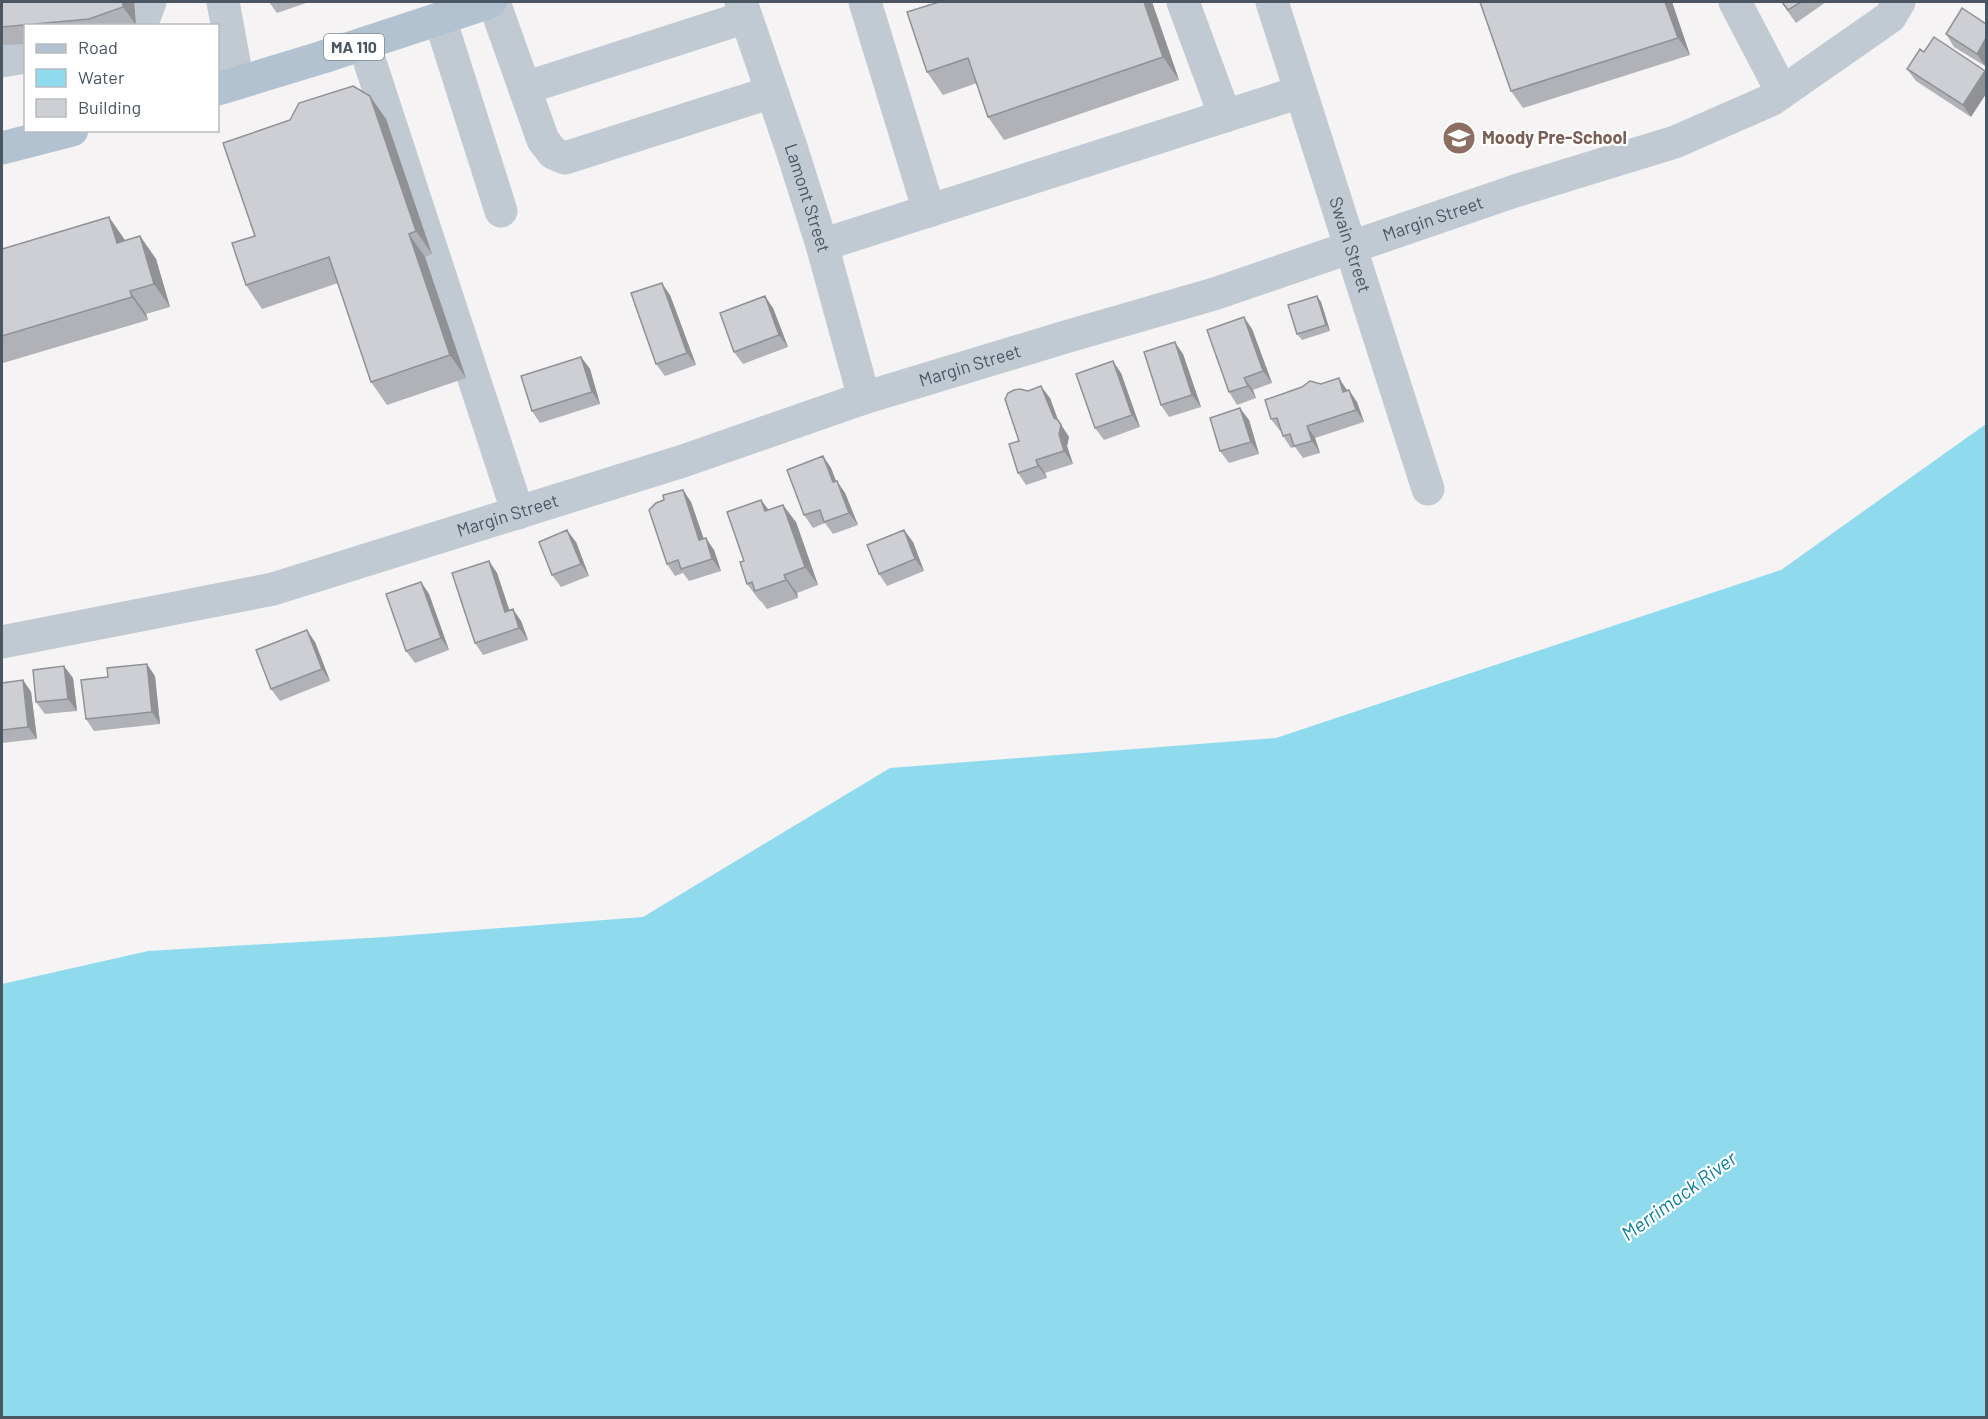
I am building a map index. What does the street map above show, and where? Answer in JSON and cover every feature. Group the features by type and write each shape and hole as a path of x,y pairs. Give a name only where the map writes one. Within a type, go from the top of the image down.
{"main road":[{"name":"MA 110","path":"228,86 492,2"},
{"path":"2,148 64,132"}],"street":[{"path":"142,24 150,2"},
{"path":"223,2 228,86"},
{"path":"492,2 543,140 553,153 565,158 772,92"},
{"path":"865,2 929,211"},
{"path":"1183,2 1225,116"},
{"name":"Swain Street","path":"1272,2 1428,489"},
{"path":"1735,2 1782,92"},
{"name":"Margin Street","path":"2,642 273,589 683,461 864,398 1214,294 1515,191 1675,142 1771,100 1890,17 1899,2"},
{"path":"525,88 743,9"},
{"name":"Lamont Street","path":"743,9 822,245 864,398"},
{"path":"440,19 501,211"},
{"path":"364,44 518,513"},
{"path":"2,61 24,57"},
{"path":"822,245 1300,92"}],"water":[{"name":"Merrimack River","path":"1986,424 1986,1417 2,1417 2,984 148,951 385,937 643,917 890,768 1276,738 1781,570"}],"building":[{"path":"2,2 123,2 123,7 89,19 2,27"},
{"path":"939,2 1144,2 1163,57 988,117 968,58 927,72 907,12"},
{"path":"1480,2 1665,2 1678,38 1511,91"},
{"path":"1782,2 1801,2 1788,10"},
{"path":"1962,8 1986,24 1986,38 1977,54 1946,34"},
{"path":"1934,37 1985,71 1963,105 1907,69 1920,49 1924,52"},
{"path":"353,86 370,96 416,231 409,234 450,355 371,382 329,257 246,285 232,243 255,236 223,143 290,120 299,103"},
{"path":"109,217 117,243 140,236 154,284 130,291 132,297 2,336 2,249"},
{"path":"662,283 687,353 656,364 631,293"},
{"path":"765,296 779,335 734,352 720,313"},
{"path":"1317,296 1326,325 1297,334 1288,305"},
{"path":"1244,317 1263,371 1244,378 1248,386 1229,392 1207,330"},
{"path":"1175,342 1192,395 1161,405 1144,352"},
{"path":"581,357 592,392 532,411 521,376"},
{"path":"1113,361 1132,415 1095,428 1076,374"},
{"path":"1339,378 1343,392 1349,390 1356,410 1307,426 1312,441 1294,446 1290,434 1283,436 1277,418 1271,419 1265,400 1302,387 1310,381 1321,384"},
{"path":"1041,386 1054,418 1061,425 1059,434 1064,451 1036,460 1038,466 1018,473 1009,444 1019,441 1005,399 1008,393 1014,390 1028,391"},
{"path":"1240,408 1251,442 1220,451 1210,418"},
{"path":"823,456 833,482 837,481 849,513 824,522 820,510 804,515 787,470"},
{"path":"683,490 699,540 706,538 712,559 681,569 678,560 667,564 649,510 656,503 664,500 663,495"},
{"path":"761,500 765,511 783,505 805,567 784,575 786,580 755,591 752,582 747,584 740,562 744,561 727,512"},
{"path":"567,530 581,564 552,575 539,542"},
{"path":"904,530 915,559 879,574 867,545"},
{"path":"489,561 505,612 513,609 519,628 475,643 452,573"},
{"path":"421,582 441,638 406,651 386,594"},
{"path":"307,630 322,669 271,689 256,650"},
{"path":"147,664 152,712 86,719 81,680 108,677 107,668"},
{"path":"64,666 68,699 36,702 33,670"},
{"path":"23,680 28,727 2,730 2,683"}],"place":[{"name":"Moody Pre-School","path":"1459,138"}]}
